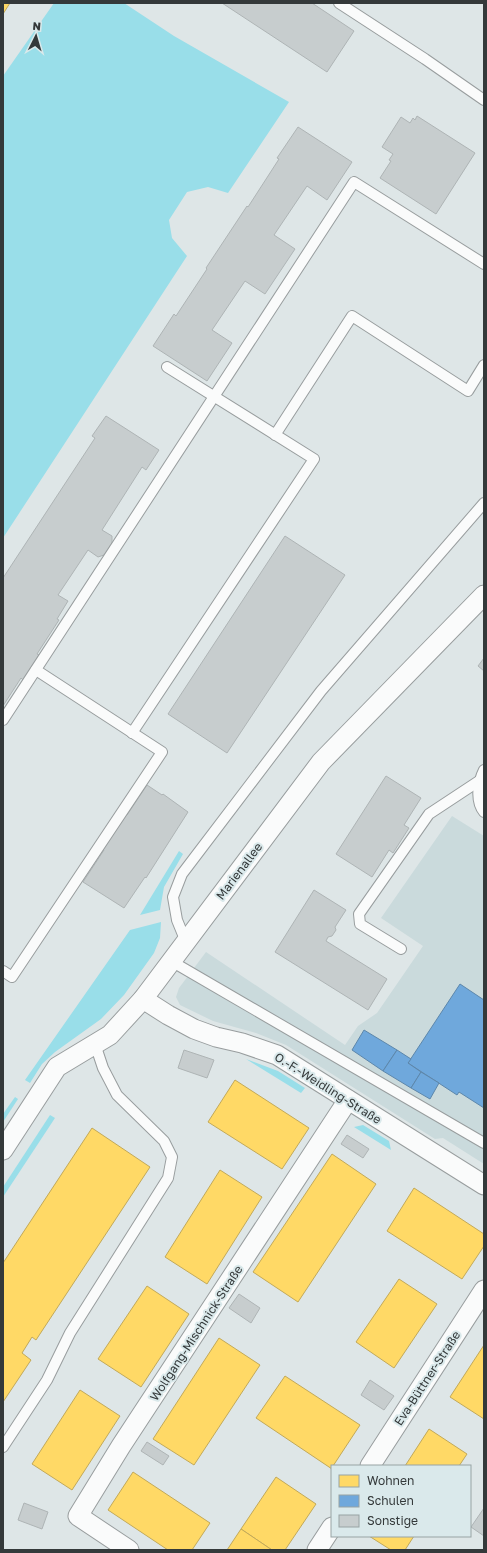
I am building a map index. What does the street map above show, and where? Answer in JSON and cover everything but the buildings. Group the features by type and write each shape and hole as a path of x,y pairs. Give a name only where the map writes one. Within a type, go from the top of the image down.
{"street":[{"name":"Marienallee","path":"3,1150 58,1066 110,1035 143,999 321,762 484,595"},
{"name":"O.-F.-Weidling-Straße","path":"143,999 194,1029 277,1055 484,1185"},
{"name":"Wolfgang-Mischnick-Straße","path":"129,1550 78,1516 121,1446 348,1100"},
{"name":"Eva-Büttner-Straße","path":"371,1465 484,1290"},
{"path":"317,1550 331,1529"}],"lane":[{"path":"339,3 425,59 484,100"},
{"path":"3,720 354,182 484,264"},
{"path":"276,435 352,316 468,391 484,366"},
{"path":"132,733 314,459 167,367"},
{"path":"186,942 176,920 173,897 182,874 321,691 484,503"},
{"path":"3,971 12,977 162,752 36,670"},
{"path":"484,770 479,781 480,807 484,812"},
{"path":"401,949 360,924 359,914 429,814 479,781"},
{"path":"172,961 484,1144"},
{"path":"3,1447 47,1380 70,1333 168,1178 172,1157 164,1141 117,1095 103,1068 95,1044"}],"shaded area":[{"path":"54,3 124,3 174,36 289,102 228,193 208,187 187,192 169,220 172,238 187,256 3,538 3,76"},
{"path":"452,816 484,836 484,1164 443,1138 435,1139 286,1045 256,1033 213,1021 180,1005 176,997 179,988 206,952 345,1045 358,1026 377,1013 423,946 381,918"},
{"path":"179,851 183,854 164,887 160,910 140,915"},
{"path":"161,922 160,938 154,953 124,995 101,1019 55,1052 42,1064 30,1083 25,1080 130,930"},
{"path":"246,1059 278,1071 305,1088 301,1093"},
{"path":"15,1097 18,1099 3,1122 3,1114"},
{"path":"50,1115 55,1118 3,1197 3,1187"},
{"path":"363,1125 389,1141 391,1150 354,1127"}]}
